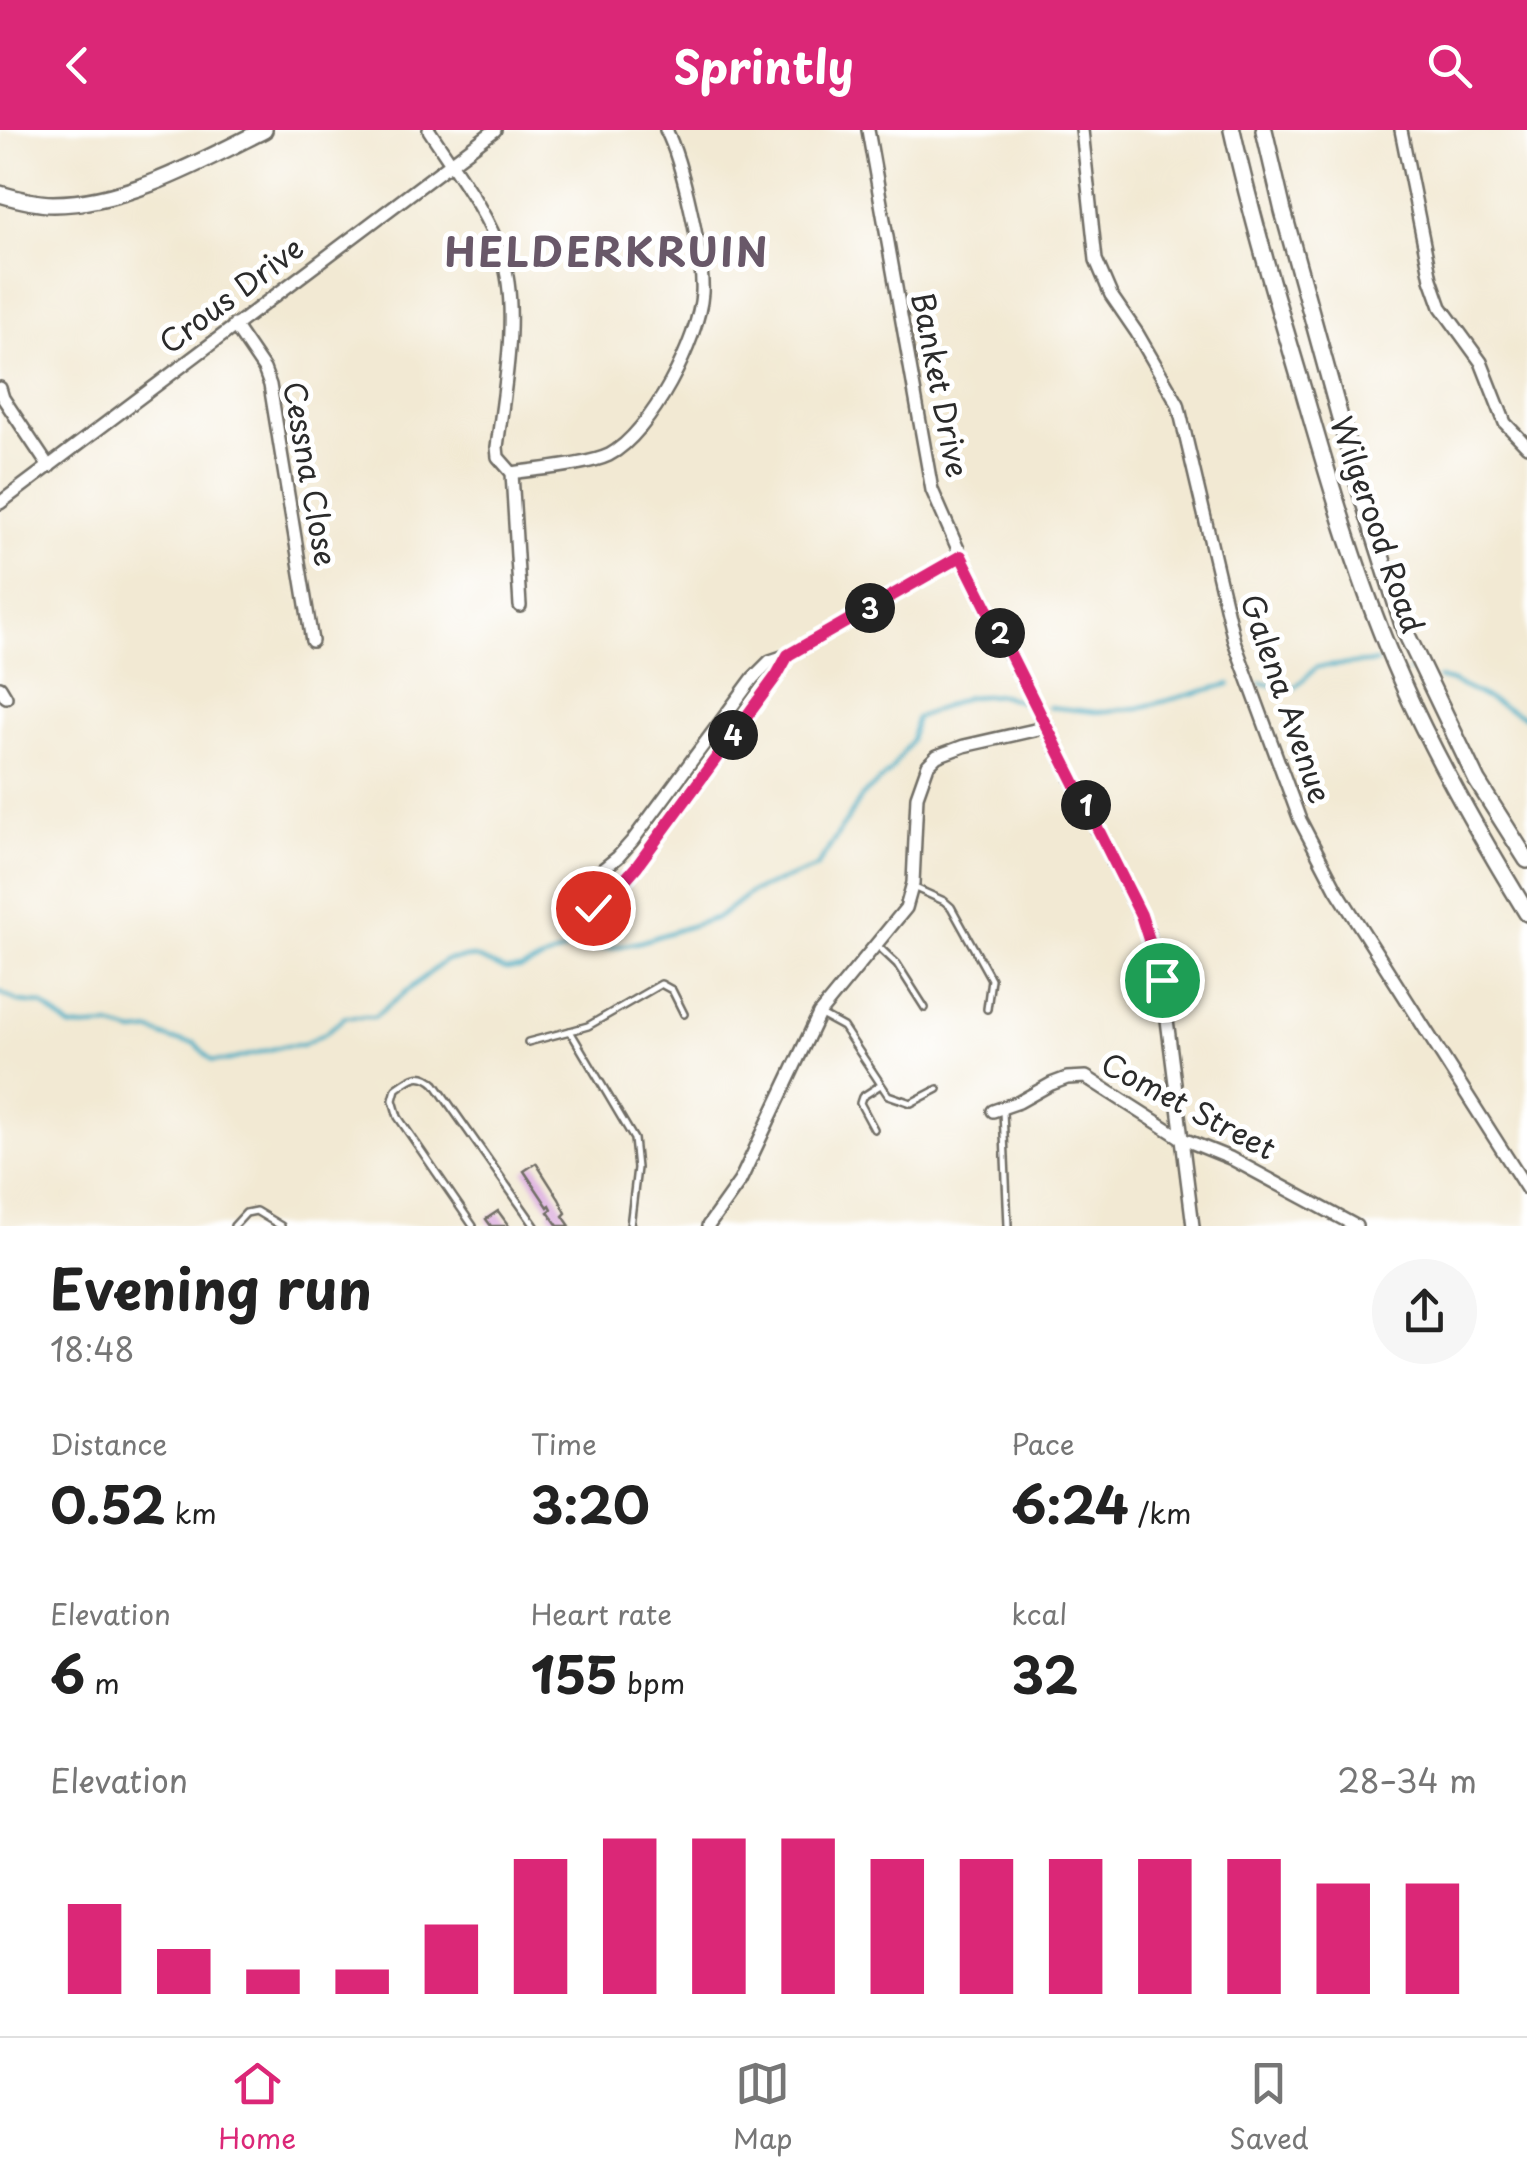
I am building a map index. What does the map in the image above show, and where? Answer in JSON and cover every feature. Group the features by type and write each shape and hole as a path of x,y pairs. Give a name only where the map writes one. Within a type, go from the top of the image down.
{"street":[{"path":"0,194 49,204 121,192 209,158 264,130"},
{"path":"429,130 486,220 504,260 508,324 497,447 498,457 512,473 520,606"},
{"name":"Crous Drive","path":"0,502 495,130"},
{"path":"512,473 593,460 618,449 656,406 688,343 702,294 701,272 680,164 666,130"},
{"name":"Banket Drive","path":"868,130 932,490 1148,932 1162,980 1193,1226"},
{"name":"Galena Avenue","path":"1082,130 1096,260 1111,295 1138,333 1178,404 1234,641 1300,820 1336,889 1527,1189"},
{"name":"Wilgerood Road","path":"1232,130 1257,234 1334,497 1378,626 1443,763 1527,913"},
{"name":"Wilgerood Road","path":"1264,130 1282,211 1360,490 1405,631 1477,781 1527,860"},
{"path":"1402,130 1431,279 1441,307 1481,362 1504,422 1527,446"},
{"name":"Cessna Close","path":"234,325 264,369 270,385 312,642"},
{"path":"0,388 49,466"},
{"path":"788,655 637,866 600,906 586,911 576,909 571,895 633,840 753,678 770,661 788,655 961,556"},
{"path":"708,1226 740,1181 818,1014 901,918 912,888 917,796 928,765 937,756 964,746 1048,728"},
{"name":"Comet Street","path":"998,1109 1050,1084 1086,1077 1183,1138 1230,1158 1356,1226"}],"lane":[{"path":"912,888 944,901 951,908 991,979 987,1008"},
{"path":"877,945 897,964 925,1008"},
{"path":"528,1042 588,1026 661,984 672,990 684,1014"},
{"path":"818,1014 844,1028 888,1095 910,1103 938,1089"},
{"path":"570,1031 634,1139 637,1168 630,1226"},
{"path":"473,1226 398,1117 394,1104 396,1089 418,1075 435,1084 535,1226"},
{"path":"874,1130 860,1102 880,1086"},
{"path":"998,1109 1008,1226"},
{"path":"234,1226 246,1213 256,1211 281,1226"}],"building":[{"path":"536,1163 559,1199 570,1226 558,1226 548,1212 552,1209 550,1205 524,1171"},
{"path":"498,1211 509,1226 491,1226 486,1219"}],"waterway":[{"path":"1261,683 1294,688 1317,667 1377,662"},
{"path":"1438,678 1527,718"},
{"path":"1049,707 1096,712 1138,708 1230,684"},
{"path":"0,992 19,1002 42,1004 71,1028 109,1026 135,1033 152,1031 172,1040 195,1043 212,1061 302,1045 345,1017 374,1017 446,960 474,957 505,970 521,969 569,949 610,948 640,942 719,917 751,892 817,867 863,795 890,772 911,740 916,718 967,697 1001,695 1025,703"}],"district":[{"name":"HELDERKRUIN","path":"607,253"}],"route":[{"path":"593,908 609,898 637,866 788,655 961,556 1141,915 1162,980"}]}
